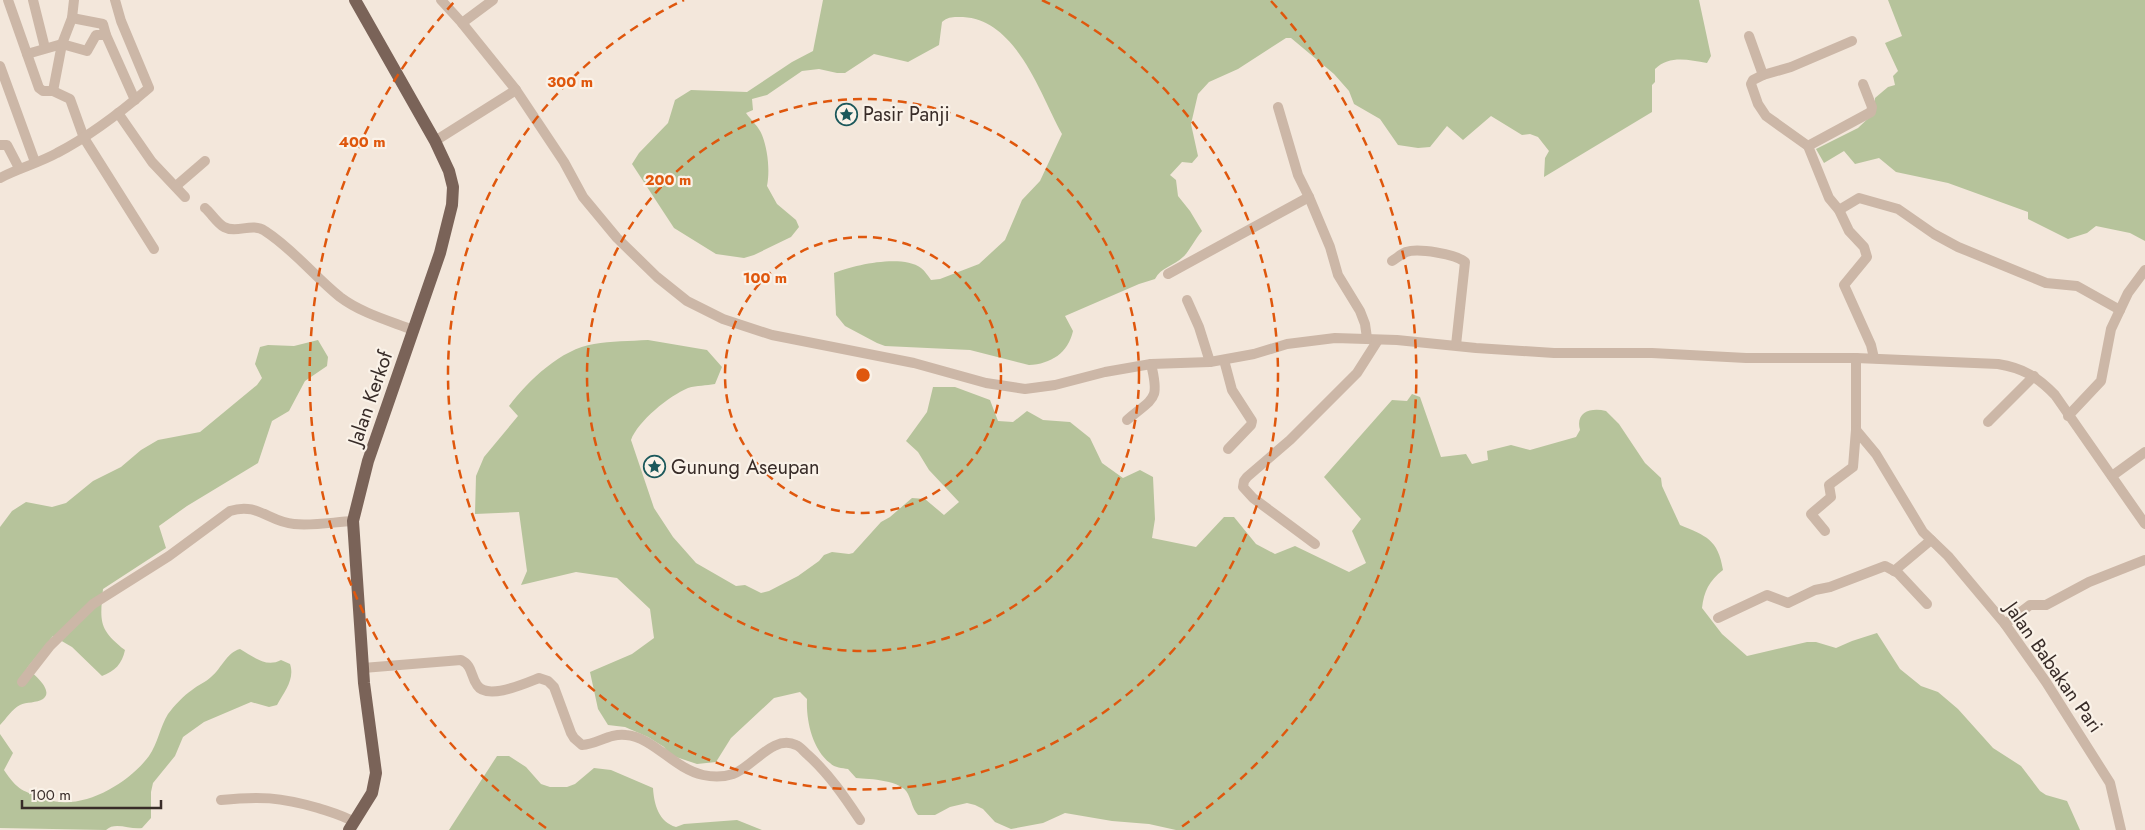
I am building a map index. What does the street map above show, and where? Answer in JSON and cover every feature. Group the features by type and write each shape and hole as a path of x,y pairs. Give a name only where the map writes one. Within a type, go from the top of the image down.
{"main road":[{"name":"Jalan Kerkof","path":"351,826 372,793 376,773 363,668 353,521 371,453 440,253 452,205 453,187 449,171 436,141 355,0"}],"street":[{"path":"8,0 39,88 43,91 53,91 70,99 84,138 154,249"},
{"path":"33,0 45,48"},
{"path":"53,91 62,44 72,18 74,0"},
{"path":"0,178 84,138 150,88 121,21 115,0"},
{"path":"441,0 516,90 564,162 583,197 618,238 669,288 687,301 708,312 772,336 914,363 1010,388 1038,389 1105,372 1151,364 1210,362 1287,344 1335,338 1367,338 1554,353 1652,353 1746,358 1874,358 1998,364 2021,369 2034,376 2055,395 2145,524"},
{"path":"462,23 493,0"},
{"path":"72,18 103,24 121,21"},
{"path":"103,24 106,35 135,100"},
{"path":"27,54 62,44 85,52 96,35 106,35"},
{"path":"1749,36 1762,75"},
{"path":"1852,41 1792,66 1762,75 1753,80 1751,84 1762,111 1770,120 1808,146 1820,170 1827,195 1839,210 1849,231 1867,253 1867,257 1862,265 1844,285 1871,344 1874,358"},
{"path":"0,66 35,162"},
{"path":"1808,146 1871,112 1872,106 1862,84"},
{"path":"436,141 516,90"},
{"path":"1278,107 1298,175 1309,196 1330,247 1338,275 1354,300 1365,324 1367,338"},
{"path":"118,113 152,162 185,197"},
{"path":"0,145 7,145 19,168"},
{"path":"176,186 205,161"},
{"path":"1168,274 1309,196"},
{"path":"1839,210 1859,198 1898,209 1934,234 1958,247 2046,283 2077,286 2120,310"},
{"path":"205,208 224,226 231,228 258,227 264,230 277,239 341,298 382,318 414,330"},
{"path":"1392,261 1401,254 1413,251 1444,254 1461,258 1465,262 1456,345"},
{"path":"2068,416 2101,381 2110,329 2128,293 2145,270"},
{"path":"1187,300 1199,327 1210,362"},
{"path":"1314,544 1253,498 1243,487 1244,481 1258,466 1290,440 1357,373 1378,340"},
{"path":"1825,531 1811,514 1831,497 1828,488 1832,481 1853,467 1856,430 1856,358"},
{"path":"1224,360 1232,390 1252,421 1251,425 1228,448"},
{"path":"1127,420 1155,395 1157,386 1151,364"},
{"path":"1988,422 2034,376"},
{"name":"Jalan Babakan Pari","path":"1856,430 1876,454 1924,532 1948,556 2005,624 2046,682 2110,784 2121,830"},
{"path":"2112,476 2145,452"},
{"path":"22,682 50,646 93,604 169,556 230,511 240,508 253,509 292,524 353,521"},
{"path":"1894,571 1931,540"},
{"path":"2005,624 2030,605 2046,605 2090,582 2145,560"},
{"path":"1718,618 1767,595 1788,603 1815,590 1841,584 1879,567 1889,567 1927,604"},
{"path":"363,668 461,660 468,663 477,686 483,690 503,691 539,678 548,681 554,687 571,733 582,745 588,745 611,735 627,735 644,740 684,769 704,775 720,776 734,774 775,745 787,743 797,745 834,781 860,820"},
{"path":"221,800 251,797 280,798 343,815 351,826"}],"green space":[{"path":"823,0 1699,0 1711,56 1707,63 1673,60 1655,69 1655,82 1652,85 1652,112 1544,177 1545,158 1549,151 1538,137 1530,134 1522,135 1491,116 1463,140 1447,126 1430,147 1418,148 1398,145 1380,119 1354,104 1349,91 1334,74 1291,38 1286,38 1238,69 1209,82 1198,94 1191,124 1198,156 1192,163 1182,162 1170,175 1176,180 1178,196 1202,231 1188,252 1164,269 1155,279 1065,316 1073,331 1071,339 1063,351 1051,360 1029,365 970,350 885,346 845,326 836,315 834,273 865,264 890,261 913,264 921,268 931,280 940,279 979,264 1005,240 1022,200 1040,181 1062,134 1035,80 1012,45 998,31 982,21 963,17 947,19 942,22 939,45 908,62 874,54 845,73 819,69 802,71 767,95 752,99 753,110 746,113 759,129 764,141 768,167 767,186 777,204 796,220 799,227 791,237 754,255 744,258 716,254 674,228 632,164 639,153 668,123 675,100 691,90 747,92 792,62 813,51"},
{"path":"1888,0 2145,0 2145,241 2130,233 2096,226 2087,233 2068,239 2028,219 2028,212 1948,183 1896,172 1879,158 1855,164 1844,151 1824,163 1816,149 1858,128 1875,112 1875,98 1888,87 1895,85 1893,76 1898,71 1885,43 1902,36"},
{"path":"318,340 328,357 327,366 305,381 289,411 272,421 258,463 187,506 159,526 166,548 103,589 101,609 105,630 125,650 117,666 111,672 102,676 72,647 53,636 27,668 45,687 46,695 41,700 17,707 0,725 0,527 12,511 26,502 52,507 66,503 93,481 121,467 141,450 158,440 200,432 257,385 262,378 255,364 260,347 268,345 294,346"},
{"path":"648,340 707,350 722,367 715,384 688,388 672,397 647,417 631,440 654,508 673,537 696,563 736,586 745,585 761,593 769,591 798,576 819,561 824,555 832,552 853,553 881,522 890,517 912,498 925,499 944,515 959,502 929,470 918,452 906,441 927,412 933,387 955,387 990,400 998,421 1013,422 1027,411 1043,420 1070,422 1090,438 1102,463 1123,478 1140,470 1153,477 1155,519 1152,538 1196,547 1224,517 1234,517 1256,544 1275,554 1295,546 1349,572 1366,563 1352,531 1361,519 1324,477 1392,400 1407,401 1412,394 1420,397 1441,457 1466,454 1472,464 1488,460 1487,451 1511,445 1530,450 1576,437 1580,430 1580,419 1585,412 1595,410 1606,411 1619,424 1645,463 1661,478 1662,486 1680,525 1704,536 1718,551 1723,570 1708,587 1702,608 1722,634 1747,656 1807,642 1816,642 1836,648 1877,633 1900,669 1921,686 1938,692 1958,709 1993,748 2021,766 2040,791 2046,795 2067,801 2080,830 1176,830 1149,824 1112,821 1065,813 1043,823 1011,829 995,822 983,809 967,803 950,807 935,815 918,815 905,789 885,781 856,778 848,769 832,765 819,750 811,734 807,699 800,692 774,698 731,738 716,762 697,764 670,755 664,747 648,737 625,727 608,725 598,709 590,672 632,654 654,638 650,609 617,578 576,572 521,585 527,571 519,512 475,514 476,476 484,457 518,416 509,406 526,386 558,359 582,347 607,342"},
{"path":"240,649 265,662 270,663 281,660 290,664 291,675 286,690 277,705 269,707 251,702 204,722 183,737 175,756 153,783 151,818 142,828 114,826 106,830 0,828 0,734 13,753 4,770 13,782 22,789 46,799 60,802 74,802 103,793 129,776 149,756 165,719 182,698 211,677 231,654"},
{"path":"497,756 509,756 526,767 541,784 550,787 567,787 575,784 594,768 611,770 653,788 659,812 665,821 676,827 684,824 737,820 762,830 449,830"}],"place":[{"name":"Pasir Panji","path":"847,114"},
{"name":"Gunung Aseupan","path":"655,467"}]}
